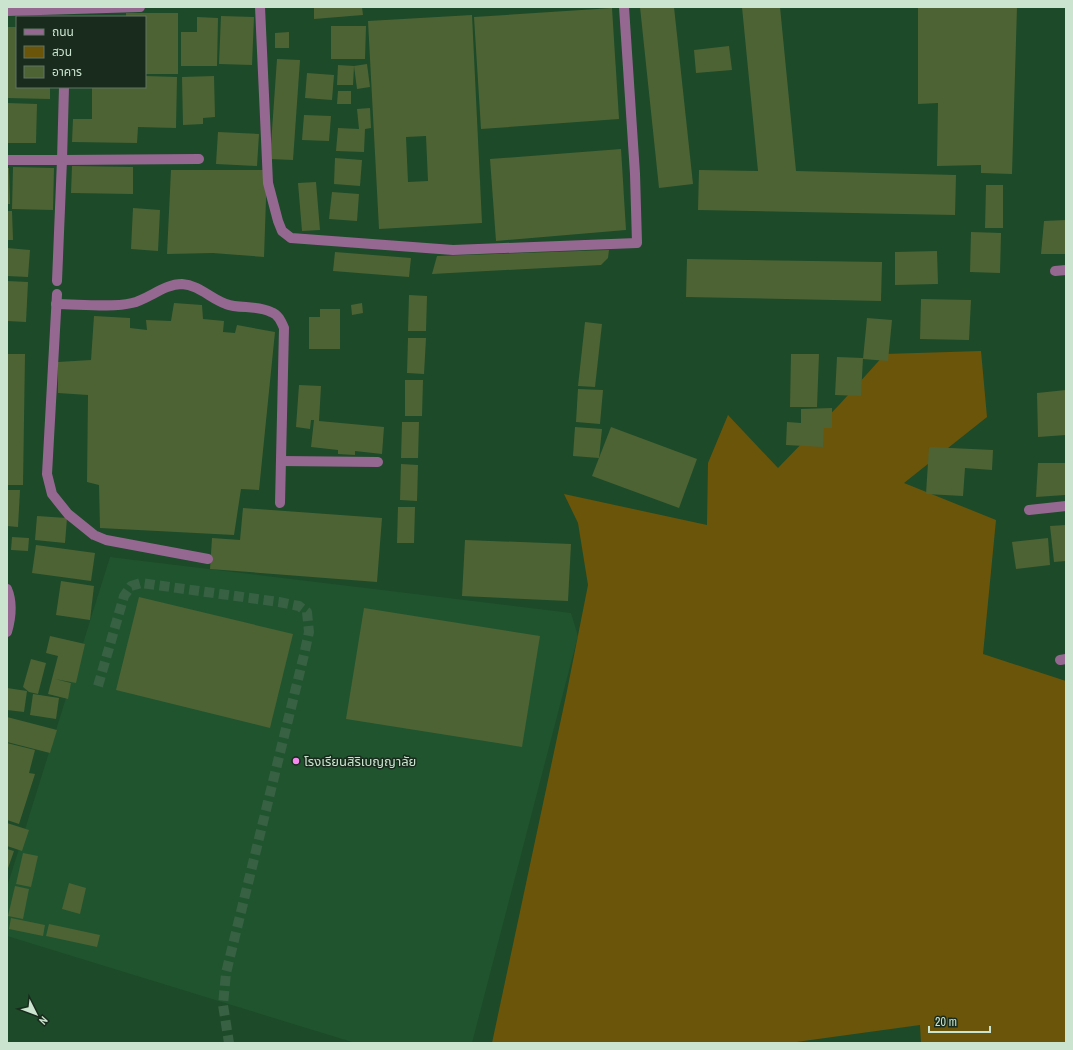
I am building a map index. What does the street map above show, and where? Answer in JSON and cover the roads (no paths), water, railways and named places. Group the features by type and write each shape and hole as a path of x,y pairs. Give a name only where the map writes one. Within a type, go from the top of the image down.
{"street":[{"path":"7,11 66,11 140,7"},
{"path":"260,7 268,184 282,231 291,238 453,250 637,243 635,174 624,7"},
{"path":"57,281 64,88"},
{"path":"7,160 199,159"},
{"path":"1055,271 1066,270"},
{"path":"208,559 106,540 94,535 68,514 52,494 47,474 56,299 121,305 139,301 168,286 183,284 195,287 228,305 256,307 272,312 281,320 284,328 280,503"},
{"path":"281,461 378,462"},
{"path":"1029,510 1066,506"},
{"path":"7,590 10,595 11,606 7,632"}],"tunnel":[{"path":"98,686 124,596 131,586 141,583 279,602 299,606 307,612 309,632 304,655 226,973 223,1005 229,1043"}],"place":[{"name":"โรงเรียนสิริเบญญาลัย","path":"296,761"}]}
